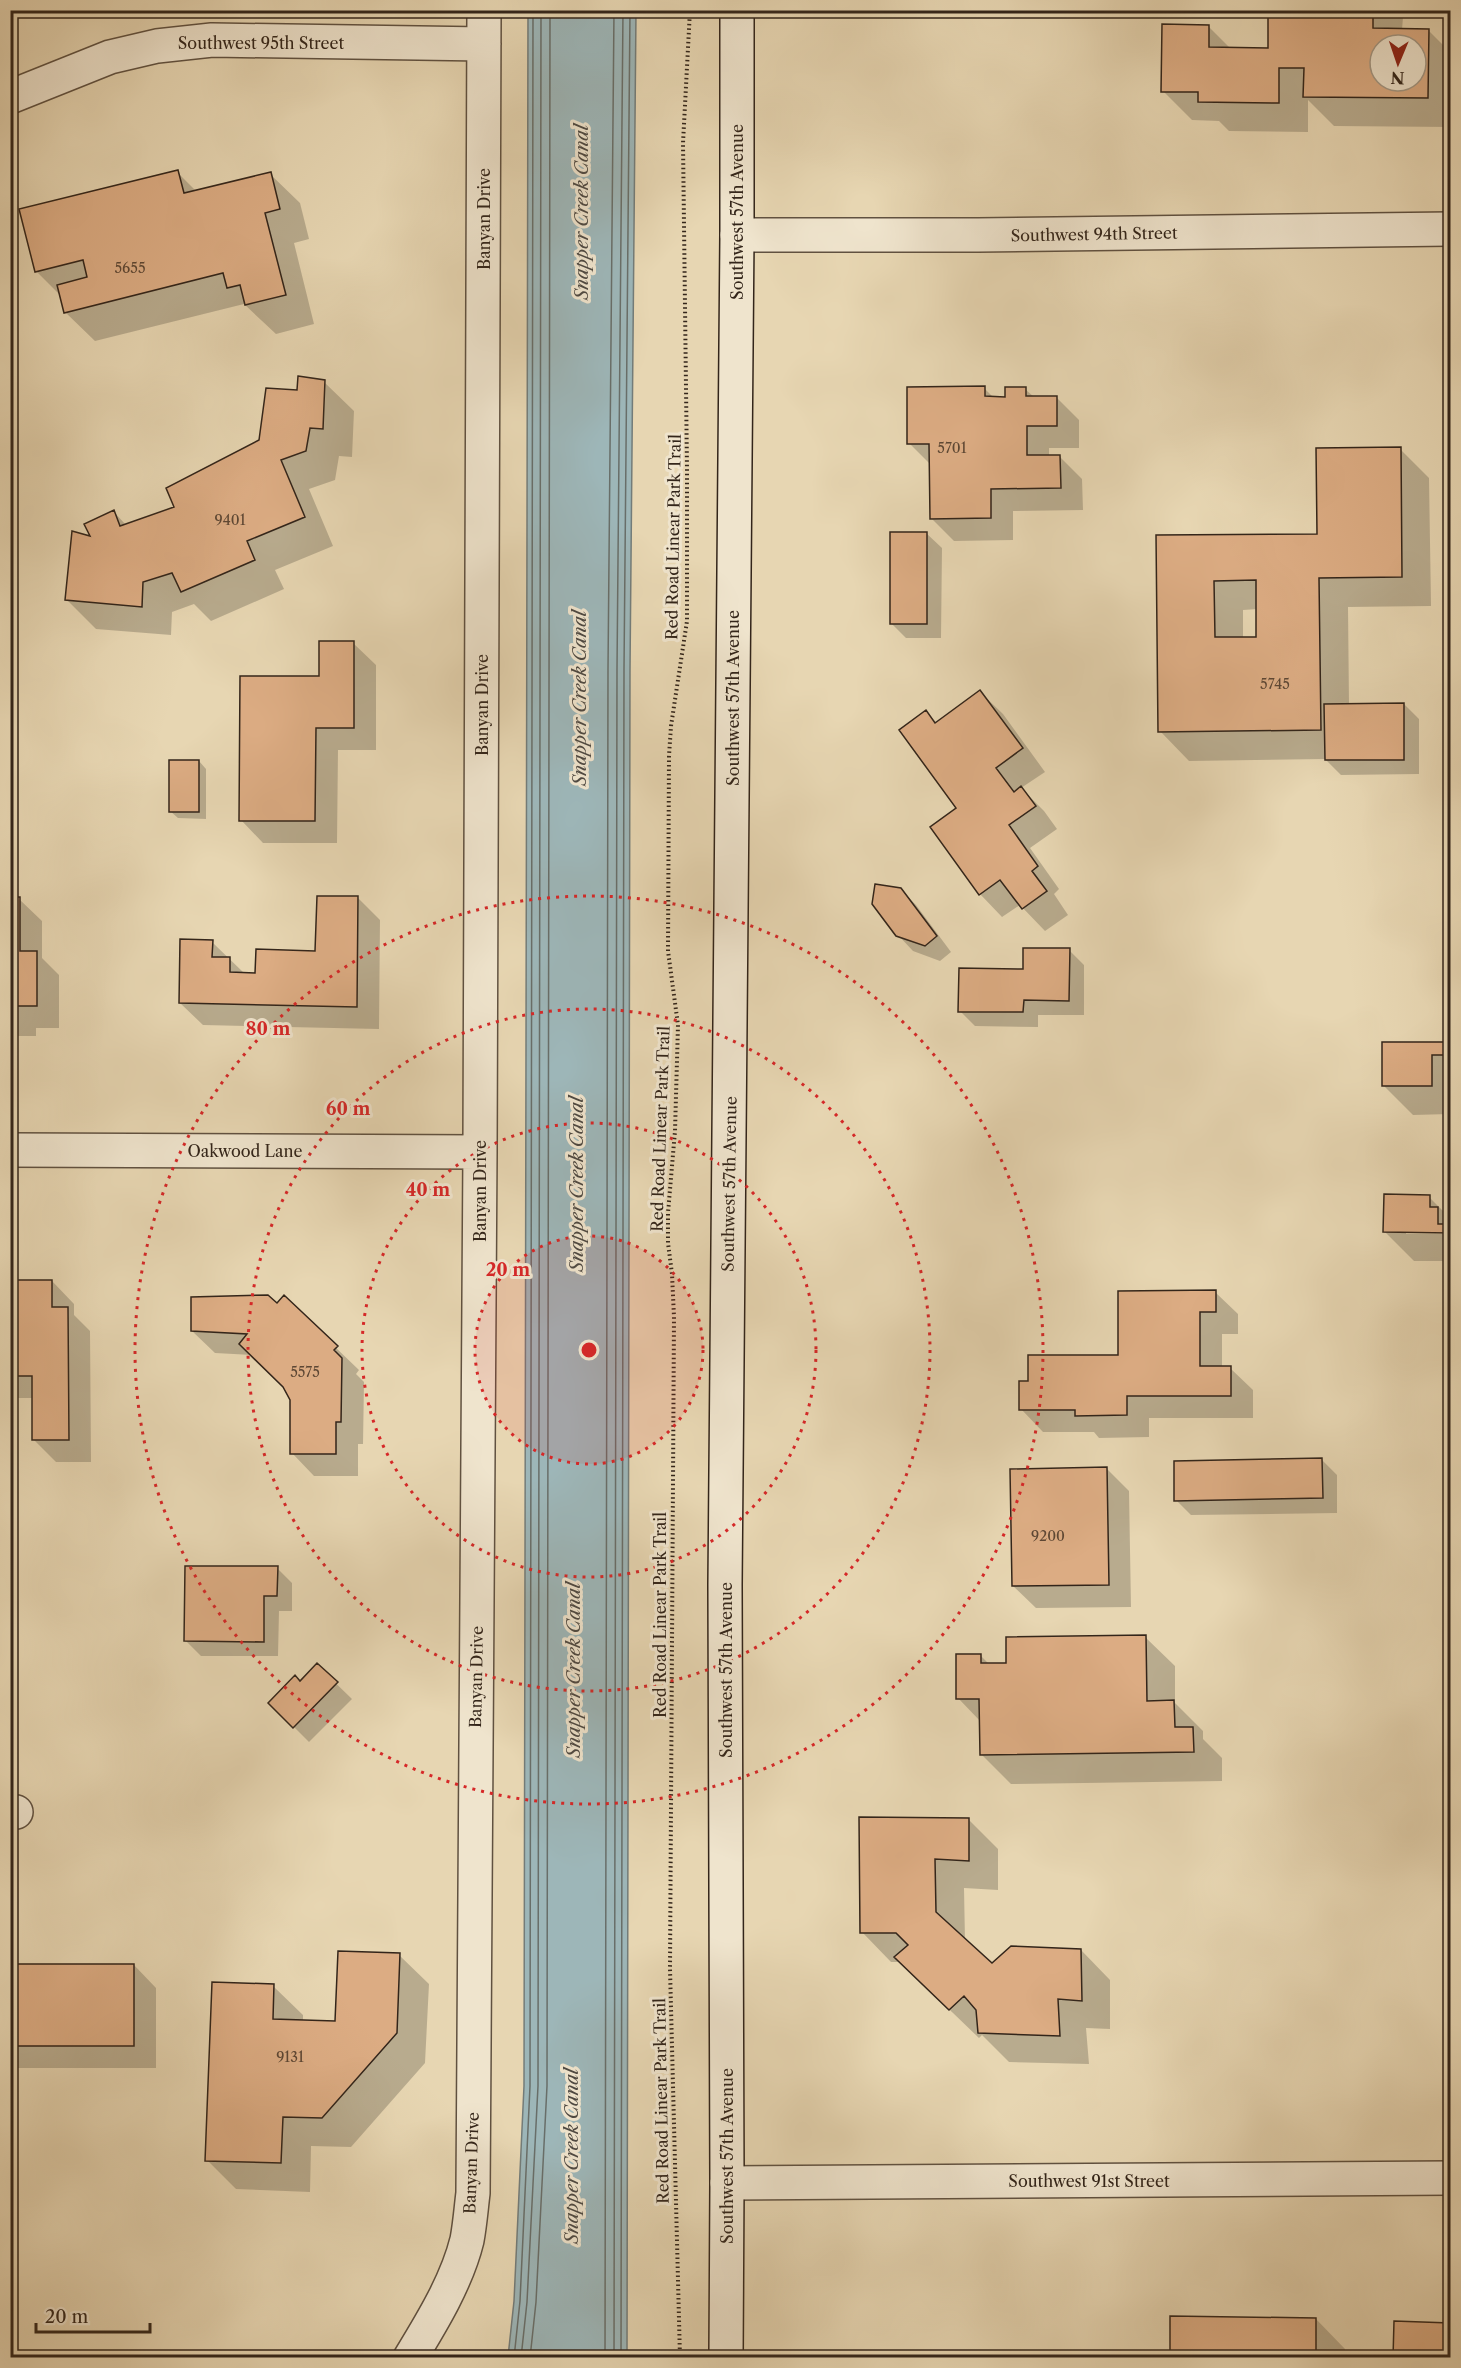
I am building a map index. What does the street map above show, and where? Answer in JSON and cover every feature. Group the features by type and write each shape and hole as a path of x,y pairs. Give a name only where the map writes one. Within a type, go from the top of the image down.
{"street":[{"name":"Banyan Drive","path":"410,2358 427,2330 466,2242 473,2193 484,10"},
{"name":"Southwest 57th Avenue","path":"726,2358 725,1585 737,10"},
{"name":"Southwest 95th Street","path":"10,97 110,57 184,42 212,40 484,44"},
{"name":"Southwest 94th Street","path":"737,236 1450,229"},
{"name":"Oakwood Lane","path":"10,1150 480,1152"},
{"name":"Southwest 91st Street","path":"727,2183 1450,2178"}],"path":[{"name":"Red Road Linear Park Trail","path":"680,2358 670,1969 674,1317 668,1243 668,1213 675,1131 678,1025 668,951 669,756 671,726 687,621 683,143 690,10"}],"water":[{"name":"Snapper Creek Canal","path":"528,11 636,11 630,670 627,2358 508,2357 514,2301 524,2086"}],"building":[{"path":"1268,10 1373,10 1373,28 1429,29 1428,98 1303,97 1304,68 1279,68 1279,103 1198,102 1198,92 1161,92 1162,24 1209,25 1209,47 1268,48"},
{"path":"178,170 184,193 271,172 280,209 265,213 286,295 245,305 240,285 227,288 223,273 64,313 57,285 87,277 83,260 35,272 19,209"},
{"path":"298,376 325,380 323,429 310,428 306,451 281,460 305,517 247,541 255,560 181,592 172,573 143,582 142,607 65,600 72,531 90,536 84,524 114,510 120,526 174,507 166,488 259,440 266,388 297,390"},
{"path":"985,386 985,396 1005,397 1005,387 1026,387 1026,396 1057,396 1057,426 1027,426 1027,455 1060,455 1061,488 991,489 991,518 930,519 929,444 907,444 907,387"},
{"path":"1401,447 1402,577 1319,578 1321,730 1158,732 1156,535 1317,534 1316,448","holes":["1256,580 1256,637 1215,637 1214,581"]},
{"path":"890,532 927,532 927,624 890,624"},
{"path":"319,641 354,641 354,728 316,728 315,821 239,821 240,676 319,676"},
{"path":"980,690 1023,748 996,768 1014,792 1021,786 1036,806 1009,825 1038,866 1032,871 1047,891 1022,909 1000,880 979,895 930,827 956,808 899,730 926,710 935,723"},
{"path":"1404,703 1404,760 1325,760 1324,704"},
{"path":"169,760 199,760 199,812 169,812"},
{"path":"875,884 901,888 937,936 925,946 896,936 872,904"},
{"path":"317,896 358,896 357,1007 179,1003 180,939 213,940 212,957 230,957 230,972 255,973 256,949 315,951"},
{"path":"10,897 20,897 20,951 37,951 37,1006 14,1006 14,1014 10,1014"},
{"path":"1023,948 1070,948 1069,1001 1024,1000 1023,1012 958,1012 959,968 1023,969"},
{"path":"1382,1042 1450,1042 1450,1055 1432,1055 1432,1086 1382,1086"},
{"path":"1384,1194 1430,1195 1430,1207 1438,1207 1438,1224 1450,1224 1450,1233 1383,1232"},
{"path":"10,1280 52,1280 52,1307 68,1307 69,1440 32,1440 32,1376 10,1376"},
{"path":"1216,1290 1216,1312 1200,1312 1200,1366 1231,1366 1231,1396 1127,1396 1127,1415 1075,1416 1075,1410 1019,1410 1019,1381 1028,1381 1028,1355 1118,1355 1118,1291"},
{"path":"268,1295 277,1303 284,1295 338,1346 334,1350 342,1358 341,1422 336,1422 336,1454 290,1454 290,1400 283,1387 239,1344 247,1334 191,1331 191,1297"},
{"path":"1322,1458 1323,1498 1174,1501 1174,1461"},
{"path":"1107,1467 1109,1585 1012,1586 1010,1469"},
{"path":"185,1566 278,1566 277,1596 264,1596 264,1642 184,1641"},
{"path":"1146,1635 1147,1701 1174,1700 1175,1727 1193,1727 1194,1752 980,1755 979,1699 956,1699 956,1654 981,1654 981,1663 1006,1663 1006,1637"},
{"path":"317,1663 338,1682 293,1728 268,1703 295,1675 300,1681"},
{"path":"859,1817 969,1818 969,1861 935,1859 936,1912 992,1963 1011,1946 1081,1949 1082,2001 1058,1999 1060,2036 978,2033 976,2010 964,1996 949,2010 894,1957 908,1945 896,1933 860,1933"},
{"path":"338,1951 400,1953 397,2033 322,2118 283,2117 281,2163 205,2161 212,1982 274,1984 273,2019 335,2021"},
{"path":"10,1964 134,1964 134,2046 10,2046"},
{"path":"1170,2316 1316,2318 1316,2358 1170,2358"},
{"path":"1394,2321 1450,2323 1450,2358 1393,2358"},
{"path":"886,2351 963,2351 963,2358 886,2358"}]}
